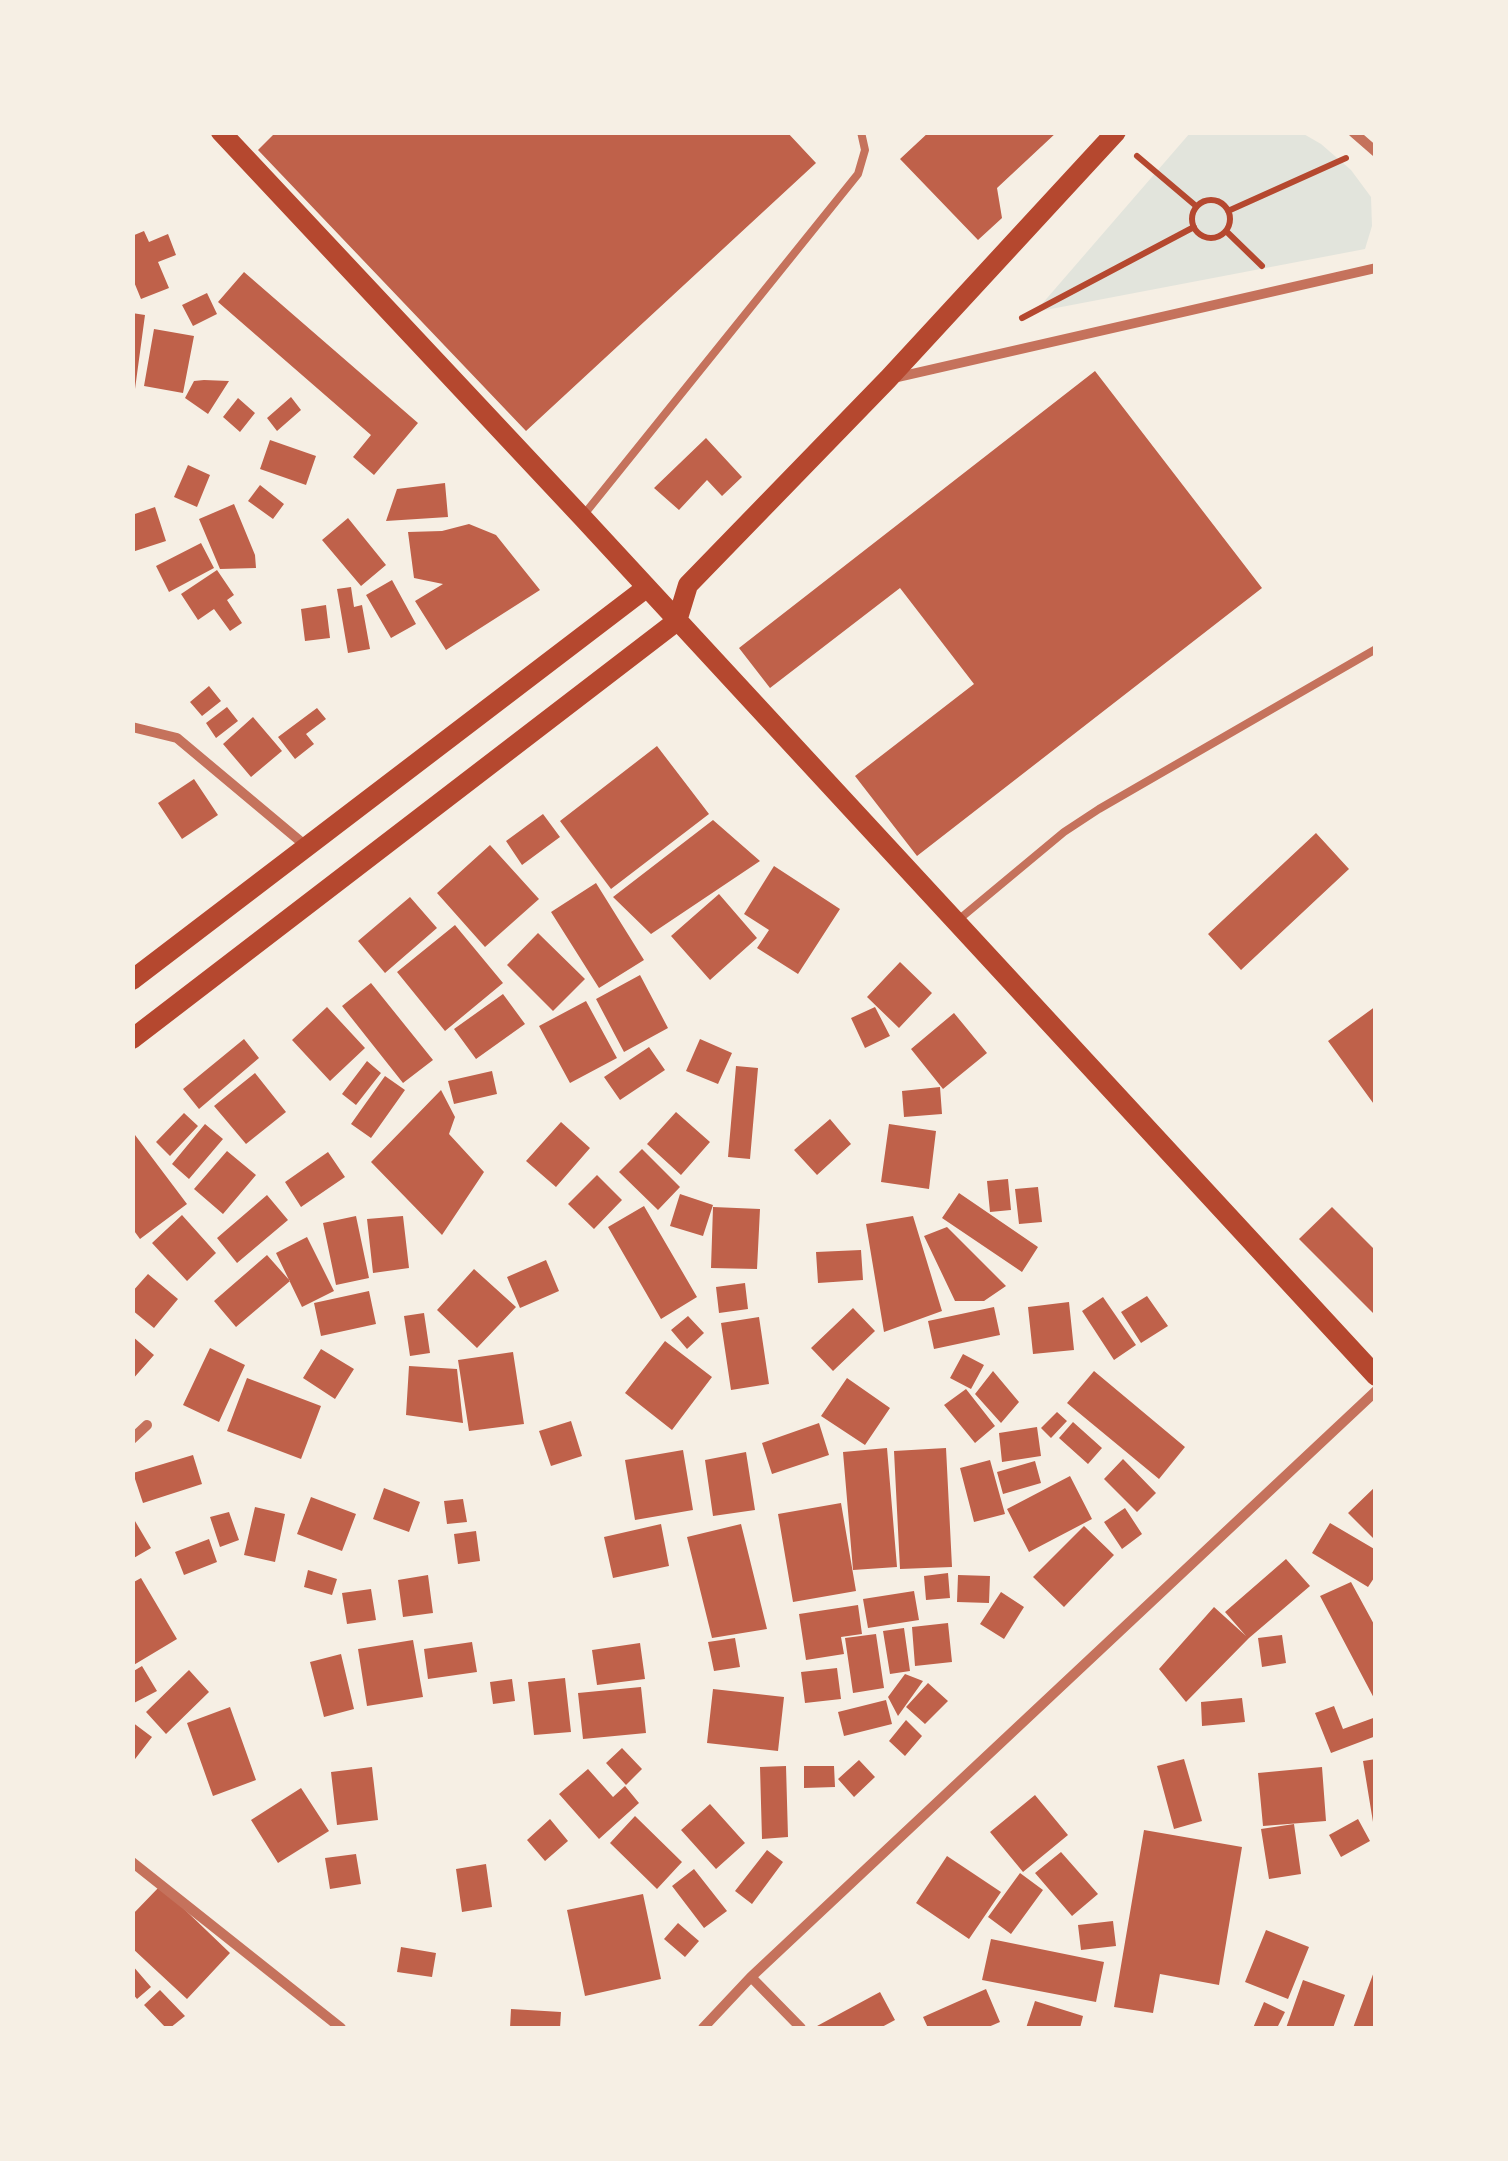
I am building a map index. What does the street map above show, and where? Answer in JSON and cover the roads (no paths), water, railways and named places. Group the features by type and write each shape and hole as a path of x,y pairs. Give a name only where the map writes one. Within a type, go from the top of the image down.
{"main road":[{"path":"220,132 958,921 1376,1376"},
{"path":"132,1038 677,621 688,584 888,379 1114,134"},
{"path":"132,980 646,588 688,584"}],"street":[{"path":"1353,132 1372,149"},
{"path":"888,379 1376,268"},
{"path":"132,727 177,738 307,847"},
{"path":"703,2028 752,1977 1376,1392"},
{"path":"132,1440 147,1424"},
{"path":"132,1862 341,2028"},
{"path":"752,1977 802,2028"}],"lane":[{"path":"582,517 858,174 865,150 861,132"},
{"path":"958,921 1064,832 1099,809 1376,649"}]}
